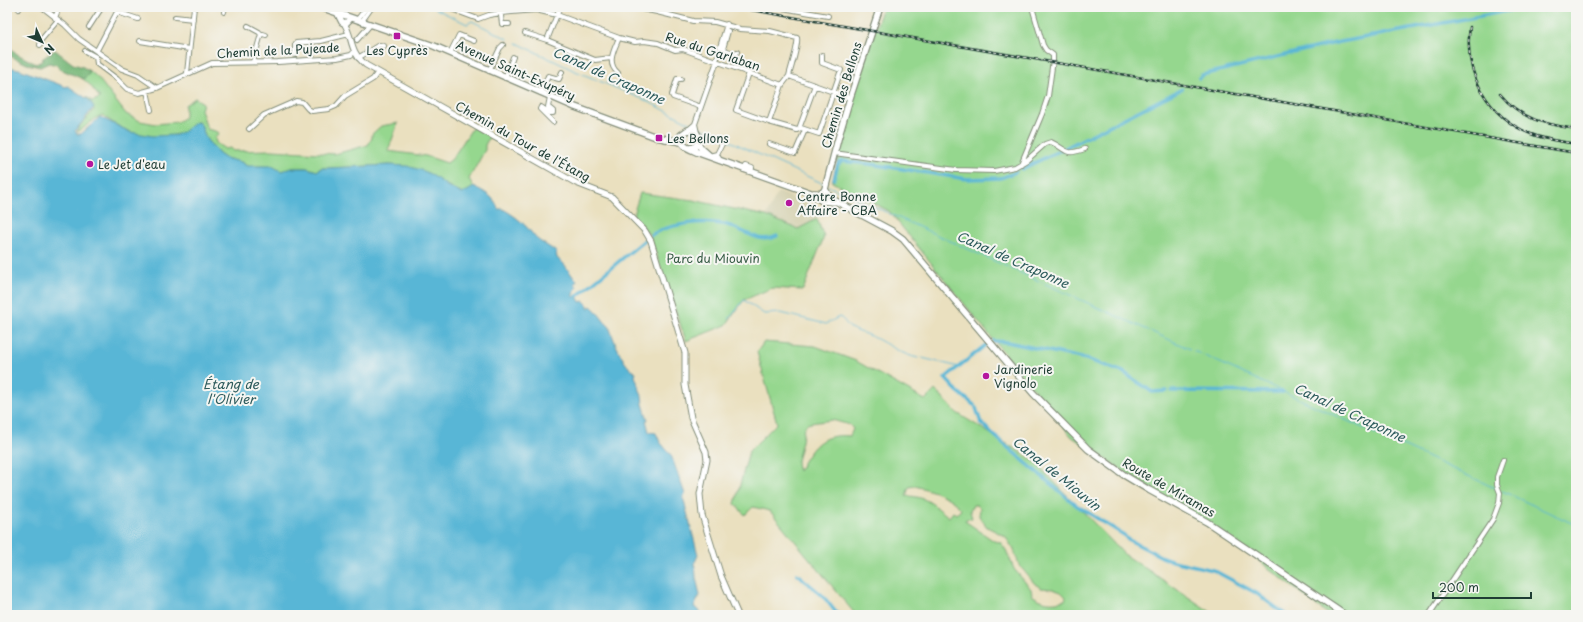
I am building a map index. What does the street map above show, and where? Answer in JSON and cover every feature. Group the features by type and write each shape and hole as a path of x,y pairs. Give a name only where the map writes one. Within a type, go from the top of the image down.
{"main road":[{"name":"Avenue Saint-Exupéry","path":"320,7 348,21 371,24 421,41 541,94 645,133 664,140 681,142"},
{"name":"Chemin des Bellons","path":"824,195 834,153 850,98 880,7"},
{"path":"669,140 681,135 685,131 695,131 697,133 699,139 698,143 701,148 720,161 811,193 824,195"},
{"path":"681,135 681,142 684,146 712,156"},
{"path":"690,148 695,147 698,143"},
{"name":"Route de Miramas","path":"824,195 882,225 903,239 1033,393 1088,449 1124,475 1207,522 1345,615"}],"street":[{"path":"42,7 72,30 80,39 122,69 138,75 157,88"},
{"path":"40,45 41,40 57,19 59,7"},
{"path":"89,27 102,7"},
{"path":"187,73 194,7"},
{"path":"224,12 225,7"},
{"path":"295,55 294,45 296,43 320,41 367,7"},
{"path":"348,21 372,7"},
{"path":"446,7 457,9"},
{"path":"500,7 502,24 509,24"},
{"path":"547,40 560,7"},
{"path":"611,7 632,7 693,21 714,22 751,31 770,31 797,38 798,43 792,58 789,76 782,84 769,122"},
{"path":"657,12 659,7"},
{"path":"663,7 666,10 665,14"},
{"path":"777,7 828,16"},
{"path":"1021,164 1048,96 1053,60 1053,55 1046,50 1043,45 1032,7"},
{"name":"Rue du Garlaban","path":"457,9 472,18 478,19 501,13 536,10 557,15 619,38 635,42 644,41 658,43 674,50 682,49 782,84"},
{"path":"97,50 117,12 138,19"},
{"path":"175,17 193,19"},
{"name":"Chemin du Tour de l'Étang","path":"348,21 354,52 366,65 576,183 612,198 645,231 651,241 683,348 687,401 691,418 706,452 707,460 700,494 702,515 721,576 738,615"},
{"path":"357,40 371,24"},
{"path":"688,130 695,124 722,49 720,46 728,25"},
{"path":"248,26 261,34 266,35"},
{"path":"525,33 547,40 595,60 611,58"},
{"path":"253,62 261,34"},
{"path":"450,53 459,35 474,41"},
{"path":"618,73 614,70 611,58 619,38"},
{"path":"140,41 189,49"},
{"path":"358,58 379,45 384,46"},
{"path":"489,70 503,45"},
{"path":"722,49 736,54 737,52"},
{"path":"84,51 96,57 97,64 117,79 126,89 139,93 147,91 151,110"},
{"name":"Chemin de la Pujeade","path":"147,91 157,88 187,73 212,63 278,62 337,58 351,55 354,52"},
{"path":"749,73 736,110 769,122 797,130 803,129 819,134 841,70 822,63 822,55"},
{"path":"505,78 513,57"},
{"path":"249,129 264,115 296,101 302,102 312,111 329,109 336,106 345,96 373,80 378,72"},
{"path":"541,94 548,76 559,79 562,72"},
{"path":"789,76 850,98"},
{"path":"681,79 677,79 672,95 701,107"},
{"path":"768,144 795,153 803,129 800,126 815,85"},
{"path":"550,97 548,106 553,113 550,113 541,107 540,109 554,122"},
{"path":"695,124 697,133"},
{"path":"834,153 956,170 994,170 1015,167 1038,152 1045,144 1051,142 1071,154 1085,149"},
{"path":"712,156 722,144"},
{"path":"1429,615 1493,519 1499,503 1500,493 1497,485 1497,477 1503,460"}],"shaded area":[{"path":"778,192 821,208 817,219 798,229 766,216"}],"green space":[{"path":"883,7 1576,7 1576,615 1329,615 1249,553 1072,437 889,211 832,182 856,86"},
{"path":"7,45 17,54 36,64 44,60 42,59 55,50 73,64 83,67 91,72 83,79 60,69 57,65 49,63 40,67 27,64 10,56 7,51"},
{"path":"91,72 98,78 126,114 140,121 156,124 177,122 185,117 185,105 195,98 203,103 201,110 207,129 218,132 219,134 215,137 216,143 225,149 230,148 233,151 272,150 335,154 368,145 372,138 372,134 381,126 398,123 388,151 426,156 447,163 452,159 473,127 490,136 485,145 485,150 469,179 474,187 463,194 443,183 392,165 321,168 317,171 307,168 292,168 281,171 265,166 249,167 241,162 225,158 219,154 207,140 199,121 181,133 160,137 129,131 120,127 103,115 96,118 77,132 79,127 94,110 92,103 86,99 86,97 93,101 100,98 83,79"},
{"name":"Parc du Miouvin","path":"640,193 693,200 766,216 798,229 817,219 824,237 803,290 772,288 744,300 726,325 686,341 650,236 633,215"},
{"path":"764,342 815,346 856,361 925,400 935,390 957,413 1033,460 1124,554 1215,615 856,615 770,511 753,507 745,515 735,504 749,451 777,423 757,352","holes":["832,420 850,425 853,429 850,436 829,437 818,443 798,471 797,461 804,428 807,424","915,486 940,494 951,500 961,509 956,514 953,512 949,517 925,499 906,496 909,487","973,505 977,505 980,508 979,516 987,527 1005,536 1014,550 1019,565 1035,584 1041,588 1053,589 1061,592 1066,597 1065,600 1048,602 1040,600 1032,595 1031,589 1014,569 1006,550 1000,542 994,541 965,521 966,519 972,518 970,511"]}],"water":[{"name":"Étang de l'Olivier","path":"7,67 19,69 66,87 68,86 89,100 94,107 75,131 77,134 81,134 100,117 130,132 153,136 176,135 183,132 195,122 200,123 207,140 219,154 225,158 241,162 247,166 272,166 281,171 292,168 307,168 317,171 321,168 389,165 407,166 432,175 447,186 462,194 474,187 489,195 495,201 498,209 503,209 517,218 537,239 556,252 557,258 577,280 575,284 577,287 573,297 577,296 580,302 584,301 588,305 588,308 591,306 610,327 617,347 627,366 636,372 635,376 648,420 646,420 649,432 656,433 660,442 671,455 685,494 683,497 698,555 695,562 696,578 700,595 694,607 700,611 701,615 7,615"}],"waterway":[{"name":"Canal de Craponne","path":"432,7 467,24 472,21 508,39"},
{"path":"1199,78 1202,75 1335,43 1529,7"},
{"name":"Canal de Craponne","path":"517,43 573,70 645,100 692,124"},
{"path":"1065,148 1182,89"},
{"name":"Canal de Craponne","path":"699,127 824,184"},
{"path":"1022,169 1061,150"},
{"path":"834,179 838,164 842,161 967,179 1001,178 1016,172"},
{"name":"Canal de Craponne","path":"828,186 1190,349"},
{"path":"651,235 667,228 705,222 730,226 750,235 764,239 777,236"},
{"path":"577,296 646,239"},
{"path":"729,319 744,300 764,314 781,313 826,324 839,317 843,319 852,329 873,337 912,357 918,358"},
{"path":"993,341 1007,342 1086,359 1123,372 1152,392 1167,391"},
{"name":"Canal de Miouvin","path":"974,405 957,391 945,378 988,343"},
{"name":"Canal de Craponne","path":"1194,351 1497,489"},
{"path":"922,358 959,367"},
{"path":"1172,391 1283,392"},
{"name":"Canal de Miouvin","path":"976,408 981,423 1076,505 1124,535 1127,539 1173,561 1213,570 1256,593 1286,615"},
{"name":"Canal de Craponne","path":"1502,491 1576,525"},
{"path":"797,574 823,596 838,615"}],"railway":[{"path":"734,7 1576,153"},
{"path":"1470,27 1469,44 1475,77 1491,105 1502,117 1531,134 1547,139 1576,144"},
{"path":"1500,94 1508,103 1525,115 1544,123 1576,129"}],"place":[{"name":"Les Cyprès","path":"397,36"},
{"name":"Les Bellons","path":"659,138"},
{"name":"Le Jet d'eau","path":"90,164"},
{"name":"Centre Bonne Affaire - CBA","path":"789,203"},
{"name":"Jardinerie Vignolo","path":"986,376"}]}
